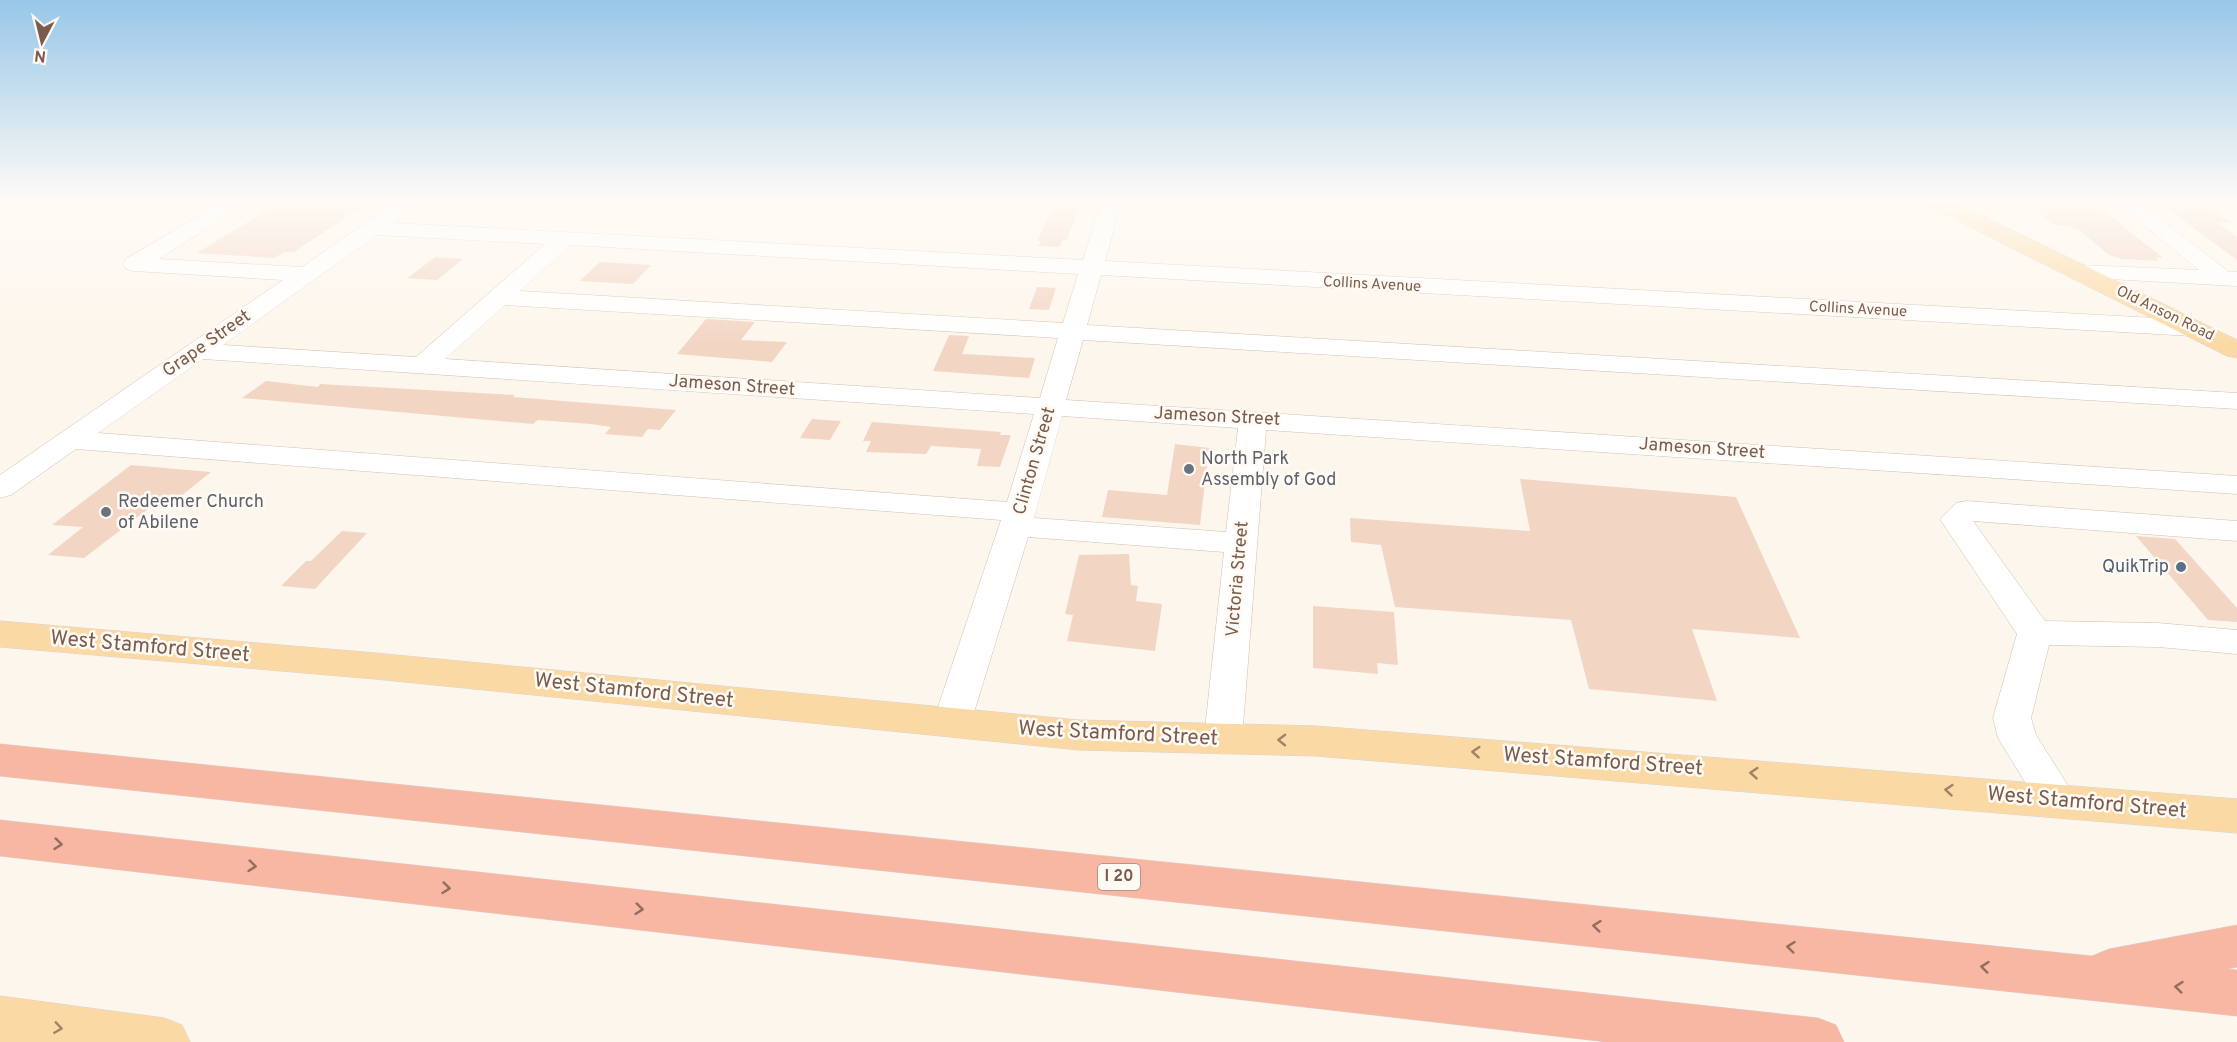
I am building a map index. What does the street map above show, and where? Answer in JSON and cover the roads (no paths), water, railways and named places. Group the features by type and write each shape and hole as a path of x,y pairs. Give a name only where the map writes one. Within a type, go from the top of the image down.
{"highway":[{"name":"I 20","path":"0,760 2237,993"},
{"path":"0,838 1722,1036 1818,1042"},
{"path":"2082,977 2237,946"}],"main road":[{"name":"Old Anson Road","path":"2031,248 2237,350"},
{"name":"West Stamford Street","path":"0,634 387,667 1079,735 1316,741 1487,753 2237,816"},
{"path":"0,645 66,640"},
{"path":"0,1020 164,1042"}],"street":[{"path":"161,248 134,264 307,274"},
{"name":"Grape Street","path":"0,489 345,248"},
{"path":"422,366 554,248"},
{"name":"Collins Avenue","path":"710,248 2192,328"},
{"name":"Clinton Street","path":"952,722 1018,519 1097,248"},
{"path":"2186,248 2232,282"},
{"path":"2080,272 2177,278 2204,288 2232,282"},
{"path":"499,297 2237,401"},
{"name":"Jameson Street","path":"198,351 2237,485"},
{"name":"Victoria Street","path":"1223,739 1253,419"},
{"path":"70,440 1018,519 1241,543"},
{"path":"2057,800 2017,738 2012,718 2035,633 1956,519 1967,510 2237,531"},
{"path":"2035,633 2158,635 2237,642"}],"place":[{"name":"North Park Assembly of God","path":"1189,469"},
{"name":"Redeemer Church of Abilene","path":"106,512"},
{"name":"QuikTrip","path":"2181,567"}]}
